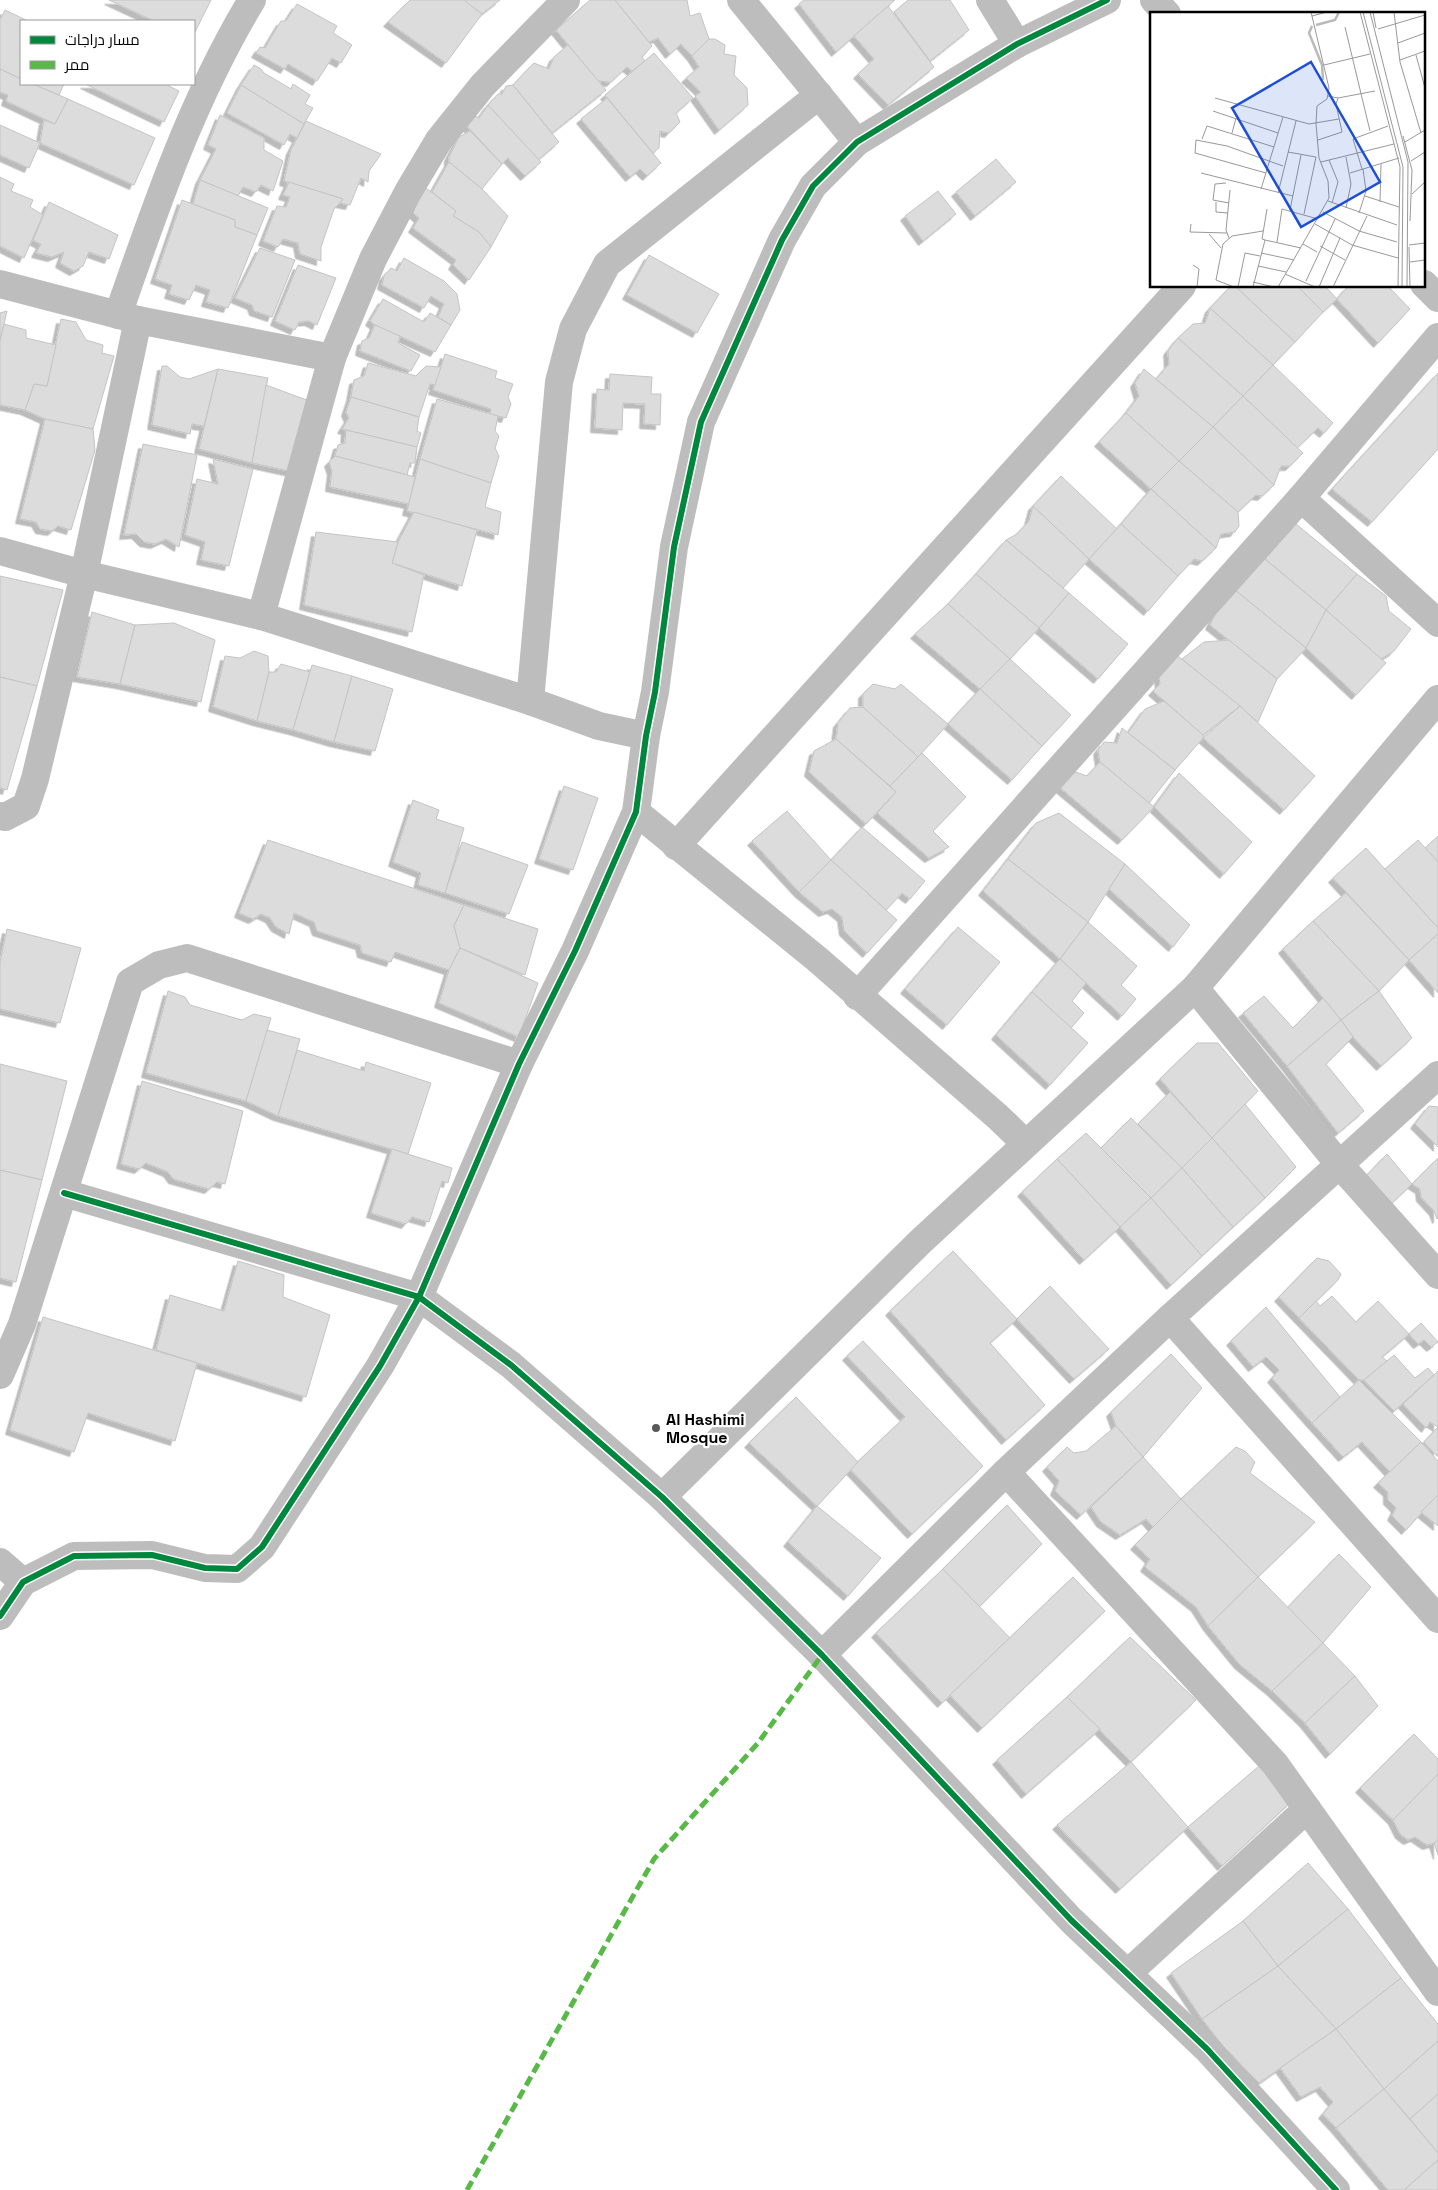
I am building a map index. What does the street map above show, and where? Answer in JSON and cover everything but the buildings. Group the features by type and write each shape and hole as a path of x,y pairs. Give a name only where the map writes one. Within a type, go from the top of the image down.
{"street":[{"path":"0,816 5,817 26,806 35,779 84,574 128,318 149,224 181,145 234,30 252,0"},
{"path":"261,616 332,358 373,259 408,192 440,140 483,85 566,0"},
{"path":"742,0 857,142"},
{"path":"990,0 1017,44"},
{"path":"0,1616 23,1582 74,1556 152,1555 205,1568 237,1569 262,1547 380,1366 419,1297 518,1064 575,951 636,812 646,736 655,692 674,547 701,422 782,240 813,186 857,142 1017,44 1107,0"},
{"path":"1154,0 1165,12"},
{"path":"530,701 559,382 573,329 607,264 819,95"},
{"path":"0,284 128,318 332,358"},
{"path":"1426,286 1438,298"},
{"path":"676,846 1180,288"},
{"path":"857,996 1300,498 1438,337"},
{"path":"1300,498 1438,623"},
{"path":"0,551 84,574 261,616 530,701 599,726 646,736"},
{"path":"662,1497 920,1242 1195,988 1438,699"},
{"path":"636,812 816,959 998,1117 1025,1143"},
{"path":"0,1375 22,1324 130,982 159,965 187,958 518,1064"},
{"path":"1195,988 1338,1164 1438,1275"},
{"path":"822,1655 1006,1472 1170,1318 1438,1075"},
{"path":"64,1193 419,1297 511,1365 662,1497 822,1655 1071,1920 1207,2049 1336,2190"},
{"path":"1170,1318 1438,1619"},
{"path":"1006,1472 1275,1764 1438,1992"},
{"path":"0,1562 23,1582"},
{"path":"1128,1973 1307,1809"}],"marked path":[{"path":"467,2190 654,1859 758,1743 822,1655"}],"cycle path":[{"path":"0,1616 23,1582 74,1556 152,1555 205,1568 237,1569 262,1547 380,1366 419,1297 519,1064 575,951 636,812 646,736 655,692 674,547 701,422 782,240 813,186 857,142 1017,44 1107,0"},
{"path":"64,1193 419,1297 511,1365 662,1497 822,1655 1071,1920 1207,2049 1336,2190"}],"place":[{"name":"Al Hashimi Mosque","path":"656,1428"}]}
